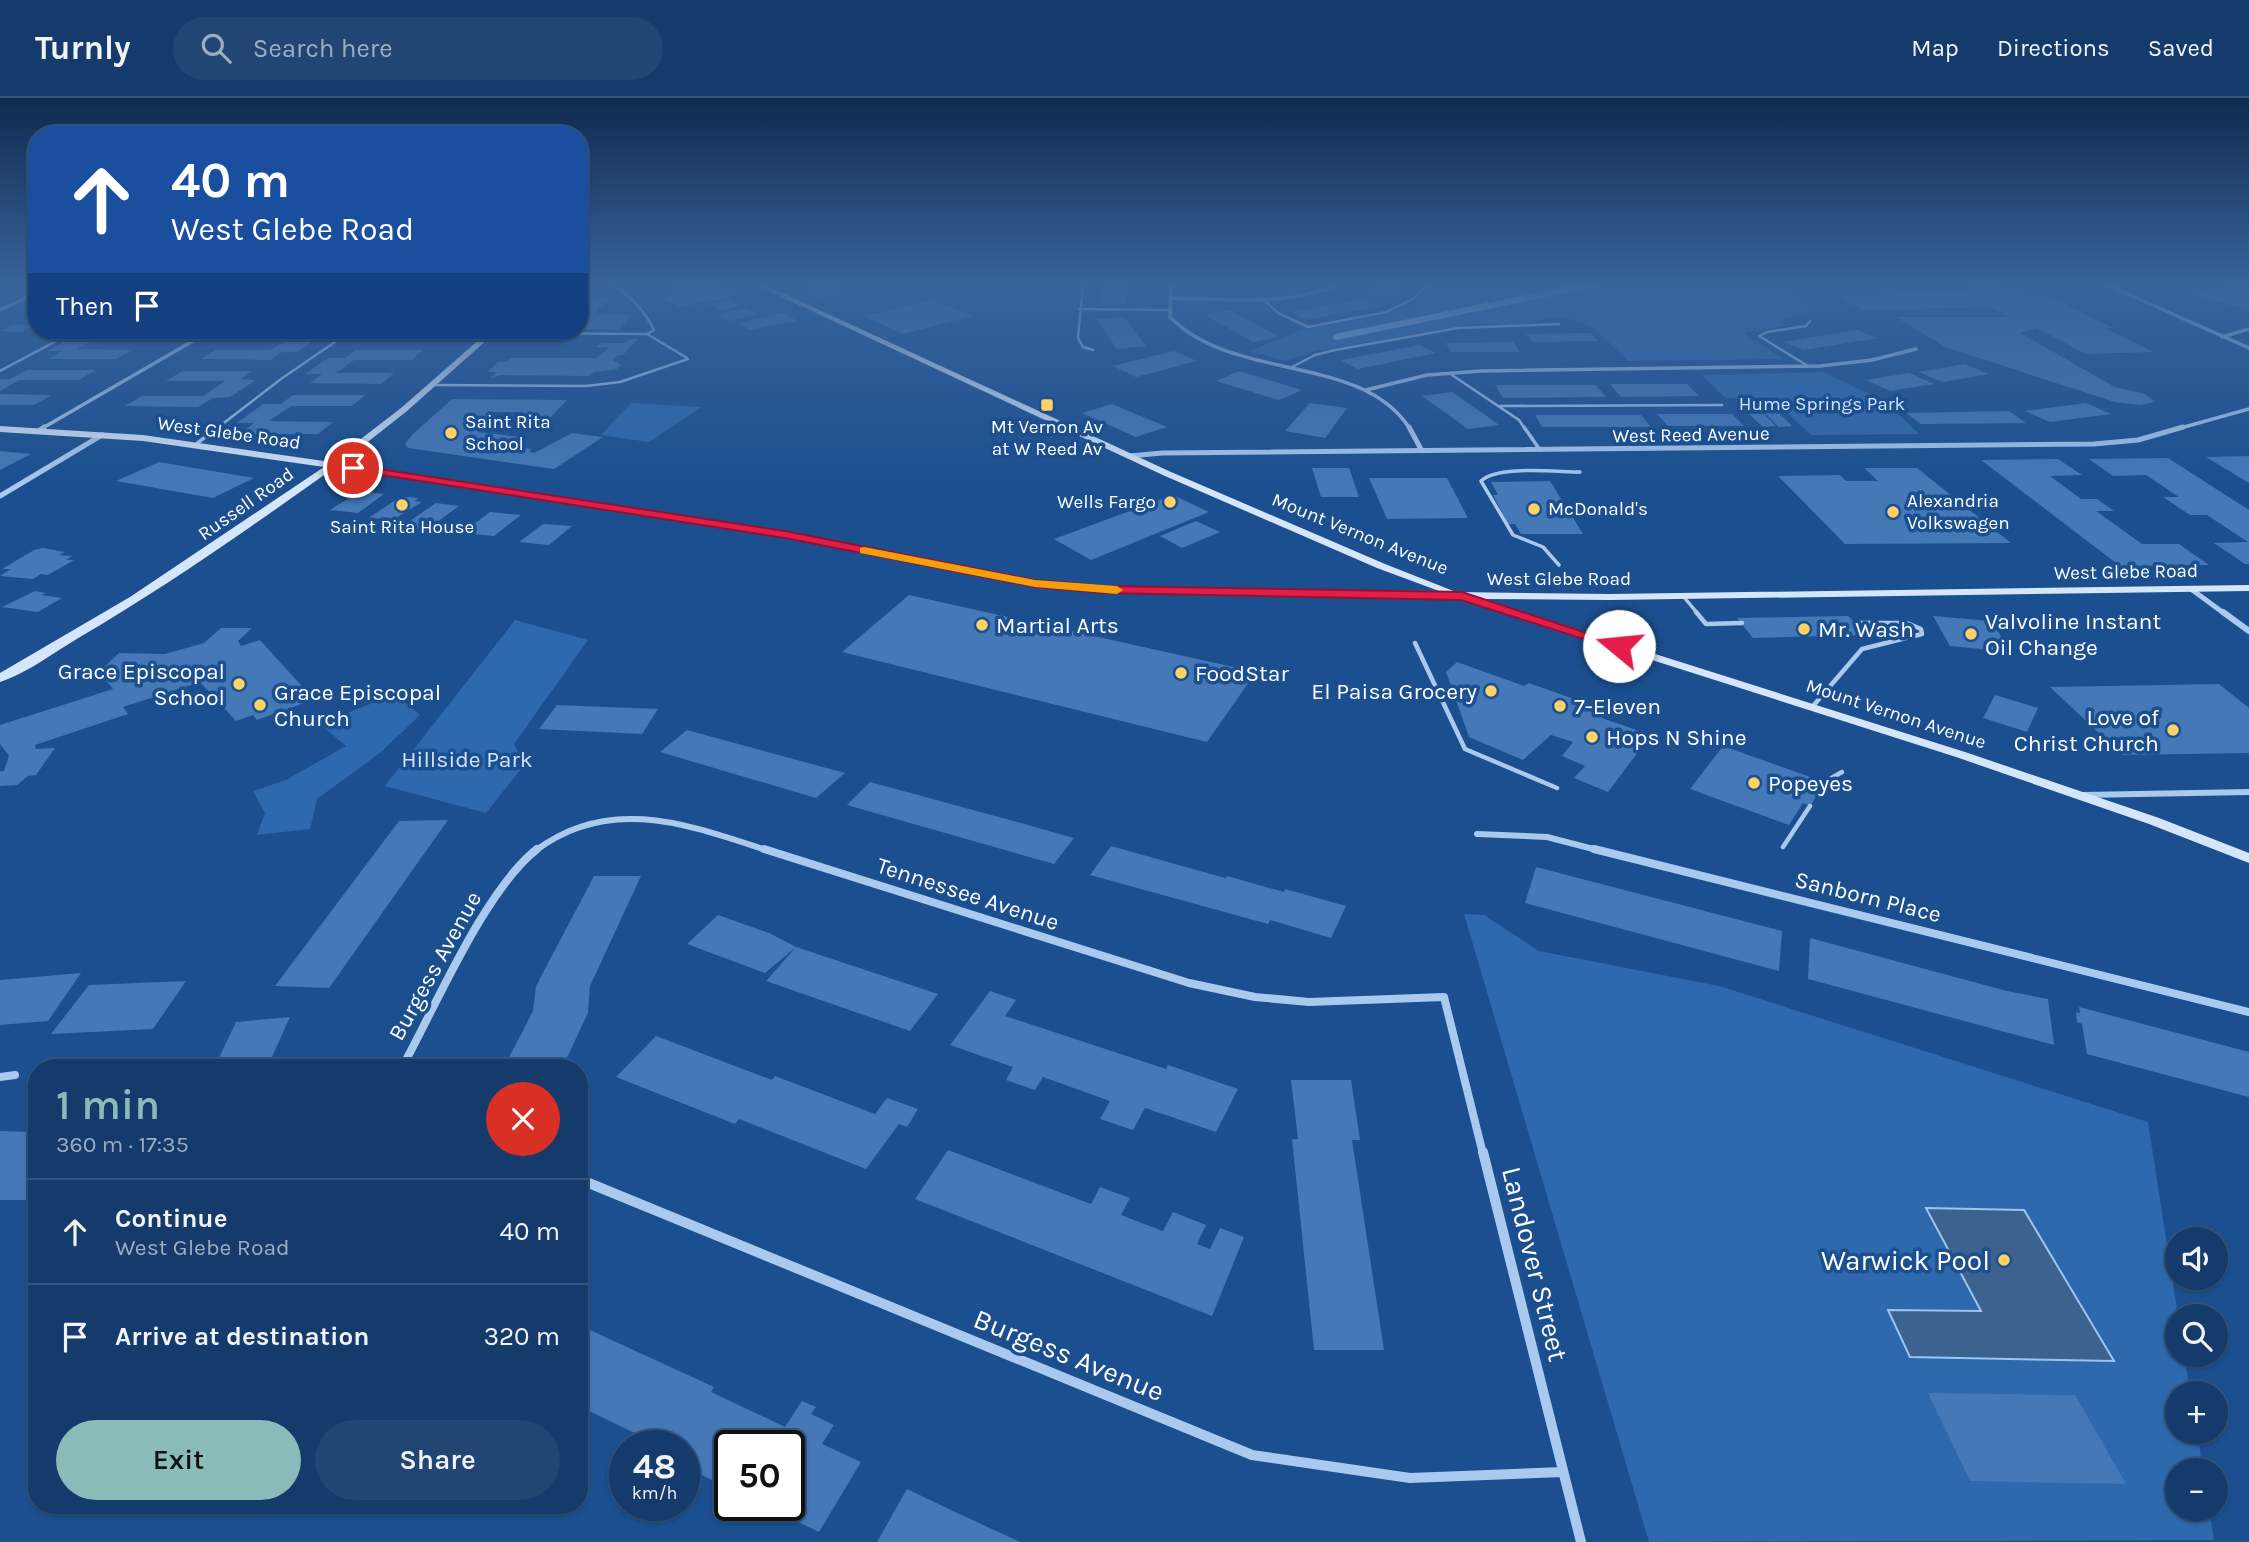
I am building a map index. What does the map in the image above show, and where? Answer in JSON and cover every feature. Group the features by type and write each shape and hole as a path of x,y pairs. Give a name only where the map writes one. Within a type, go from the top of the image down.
{"main road":[{"name":"Russell Road","path":"0,678 194,562 331,465 470,351"},
{"name":"Mount Vernon Avenue","path":"903,351 1129,456 1370,561 1462,596 1813,706 2173,827 2249,858"},
{"name":"West Glebe Road","path":"0,429 102,435 195,445 785,534 1044,585 1104,590 1462,596 1683,596 2249,588"}],"street":[{"path":"38,431 175,351"},
{"path":"1228,351 1366,390 1395,410 1410,428 1422,451"},
{"path":"1366,390 1449,373 1808,366 1872,360 1906,351"},
{"name":"West Reed Avenue","path":"1129,456 1162,453 2094,444 2138,440 2249,409"},
{"path":"0,496 102,435"},
{"path":"2191,589 2249,631"},
{"path":"2079,795 2249,792"},
{"name":"Tennessee Avenue","path":"505,885 532,852 555,837 603,820 631,817 701,829 1189,983 1255,997 1309,1002 1444,997"},
{"name":"Sanborn Place","path":"1476,834 1547,837 2249,1012"},
{"name":"Burgess Avenue","path":"407,1059 480,924 505,885"},
{"name":"Landover Street","path":"1444,997 1581,1542"},
{"path":"0,1077 15,1075"},
{"name":"Burgess Avenue","path":"588,1183 1252,1455 1410,1478 1563,1472"}],"lane":[{"path":"0,371 37,351"},
{"path":"195,445 321,351"},
{"path":"431,385 586,386 620,382 688,359 676,351"},
{"path":"1290,368 1315,355 1329,351"},
{"path":"1783,351 1808,366"},
{"path":"1449,373 1519,420 1540,450"},
{"path":"1498,406 1722,405"},
{"path":"1559,565 1543,547 1513,535 1481,481 1487,475 1502,472 1580,472"},
{"path":"1683,596 1706,624 1742,623"},
{"path":"1813,706 1862,649 1918,638 1922,634 1921,629 1907,623 1855,623"},
{"path":"1415,643 1465,749 1557,788"},
{"path":"1820,791 1826,780 1842,772"},
{"path":"1783,847 1810,806"}],"green space":[{"path":"1251,351 1315,351 1285,361"},
{"path":"1618,351 1771,351 1783,359 1628,361"},
{"name":"Hume Springs Park","path":"1824,372 1887,403 1919,434 1811,435 1772,398 1726,398 1702,375"},
{"path":"631,403 701,407 649,442 601,435"},
{"name":"Hillside Park","path":"515,620 588,640 514,744 525,764 486,813 385,786"},
{"path":"395,694 420,715 381,752 317,799 310,829 257,835 265,813 253,791 286,780 346,746 320,724"},
{"path":"1464,914 1484,915 1539,951 1719,986 2148,1122 2165,1232 2165,1290 2174,1290 2176,1304 2165,1304 2165,1367 2186,1367 2188,1381 2165,1381 2165,1444 2199,1444 2201,1458 2165,1458 2165,1521 2211,1521 2214,1540 1649,1542"}],"shaded area":[{"name":"Warwick Pool","path":"1926,1208 2024,1210 2114,1361 1910,1357 1888,1310 1981,1311"}],"building":[{"path":"61,351 130,351 116,359 48,359"},
{"path":"213,351 298,351 282,352 270,360 201,359"},
{"path":"354,351 421,351 412,360 354,360 336,373 394,373 381,384 310,383 322,374 305,374 328,358 345,358"},
{"path":"605,351 626,351 612,360 621,365 617,369 594,372 590,376 500,375 490,378 497,372 487,372 498,362 506,362 511,358 597,358"},
{"path":"1172,351 1197,361 1136,377 1113,366"},
{"path":"1386,351 1436,353 1358,369 1341,360"},
{"path":"1451,351 1520,352 1451,352"},
{"path":"1959,351 2052,351 2115,387 2145,394 2155,402 2141,405 2115,402"},
{"path":"2081,351 2153,352 2086,354"},
{"path":"1965,364 1989,374 1943,382 1918,372"},
{"path":"27,370 96,370 79,380 19,380 0,391 0,379 10,379"},
{"path":"182,371 253,371 241,379 256,380 230,397 213,398 198,407 125,406 142,396 203,396 225,381 166,381"},
{"path":"1239,371 1302,390 1279,400 1216,381"},
{"path":"1909,373 1934,384 1890,391 1866,380"},
{"path":"1610,384 1687,384 1699,396 1621,397"},
{"path":"1495,385 1596,385 1606,397 1503,398"},
{"path":"1452,392 1499,425 1468,429 1422,396"},
{"path":"0,394 52,395 34,405 0,405"},
{"path":"293,395 365,395 352,406 291,406 269,421 333,422 318,434 240,434 254,423 237,423 263,404 281,404"},
{"name":"Saint Rita School","path":"452,399 567,400 547,421 511,420 520,412 491,412 475,429 478,432 520,437 504,446 532,449 529,451 534,453 572,433 603,437 554,469 408,448 405,444 413,434"},
{"path":"1310,403 1347,408 1325,438 1285,431"},
{"path":"2086,403 2111,414 2050,422 2025,411"},
{"path":"1112,404 1167,427 1136,437 1082,413"},
{"path":"2009,411 2026,423 1921,424 1906,413"},
{"path":"1765,413 1779,413 1792,426 1779,427"},
{"path":"1657,414 1732,414 1744,426 1668,426"},
{"path":"1749,414 1764,414 1776,426 1763,427"},
{"path":"1535,415 1641,415 1651,427 1542,427"},
{"path":"0,451 31,454 0,470"},
{"path":"2249,456 2249,483 2206,457"},
{"path":"2168,458 2249,510 2249,564 2214,543 2248,542 2207,515 2190,515 2163,497 2179,497 2146,475 2113,476 2089,459"},
{"path":"2058,459 2082,475 2050,476 2081,499 2097,499 2114,511 2096,511 2142,544 2179,544 2209,565 2120,566 1981,460"},
{"path":"159,462 254,478 213,498 116,481"},
{"path":"1312,468 1349,468 1359,497 1321,497"},
{"name":"Alexandria Volkswagen","path":"1864,468 1917,468 2011,543 1845,544 1778,476 1840,475 1846,481 1878,481"},
{"path":"1369,478 1447,478 1468,518 1387,519"},
{"name":"McDonald's","path":"1550,481 1583,534 1521,534 1515,524 1508,524 1493,495 1498,495 1491,482"},
{"path":"360,491 384,494 358,513 330,510"},
{"path":"1173,495 1209,512 1091,560 1054,539"},
{"name":"Saint Rita House","path":"419,498 414,501 422,502 396,518 367,519 397,499"},
{"path":"436,503 459,506 432,526 422,529 401,527"},
{"path":"490,512 521,515 494,536 462,533"},
{"path":"1196,521 1220,532 1182,548 1160,536"},
{"path":"543,524 572,526 549,545 519,542"},
{"path":"43,548 65,552 59,555 72,556 66,560 74,560 48,575 41,574 33,579 0,576 11,569 2,569 34,550"},
{"path":"35,591 46,593 41,595 62,598 38,612 2,607"},
{"path":"909,595 1256,672 1207,742 842,652"},
{"name":"Mr. Wash","path":"1848,616 1867,635 1753,638 1737,618"},
{"name":"Valvoline Instant Oil Change","path":"1933,616 1991,621 2011,652 1950,646"},
{"name":"Grace Episcopal Church","path":"221,628 252,628 238,641 241,646 260,640 309,694 298,697 304,703 257,720 253,715 236,721 200,682 123,707 128,714 35,745 36,749 55,748 36,775 28,776 17,785 0,786 0,771 4,771 9,756 0,744 0,725 113,689 106,681 115,675 97,674 119,653 165,654 204,643"},
{"path":"1457,662 1524,686 1529,683 1608,711 1602,718 1651,735 1608,792 1574,778 1585,766 1562,756 1573,742 1551,735 1523,760 1469,737 1446,672"},
{"name":"Love of Christ Church","path":"2219,684 2249,708 2249,753 2122,755 2050,687"},
{"path":"1995,695 2038,708 2027,732 1983,718"},
{"path":"557,705 658,709 642,734 539,729"},
{"path":"687,730 845,773 816,798 660,752"},
{"name":"Popeyes","path":"1723,746 1816,779 1810,787 1820,791 1810,806 1803,803 1789,825 1690,789"},
{"path":"870,782 1074,838 1054,864 847,805"},
{"path":"448,820 329,988 275,986 399,821"},
{"path":"1111,846 1225,878 1227,876 1284,892 1285,889 1346,906 1331,938 1270,920 1268,924 1090,875"},
{"path":"1536,867 1782,931 1779,971 1525,903"},
{"path":"594,876 641,876 590,986 588,1013 566,1059 508,1059 533,1011 536,986"},
{"path":"718,915 769,933 796,947 765,973 687,944"},
{"path":"1810,938 2007,991 2048,999 2054,1045 1808,979"},
{"path":"796,947 938,994 910,1031 766,981"},
{"path":"81,973 48,1021 0,1025 0,980"},
{"path":"186,981 153,1029 51,1034 89,985"},
{"path":"990,991 1016,1000 1005,1016 1166,1069 1168,1065 1238,1089 1216,1132 1145,1108 1133,1130 1100,1119 1110,1101 1043,1077 1035,1090 1006,1080 1013,1067 950,1045"},
{"path":"2079,1007 2249,1052 2249,1097 2087,1054 2082,1024 2077,1022 2076,1012 2080,1013"},
{"path":"290,1017 271,1059 218,1059 236,1022"},
{"path":"656,1036 772,1080 775,1076 875,1114 887,1098 918,1109 907,1127 899,1124 866,1169 739,1119 735,1124 616,1077"},
{"path":"1291,1080 1351,1080 1360,1140 1352,1140 1384,1350 1314,1350 1292,1139 1298,1139"},
{"path":"0,1131 28,1132 28,1200 0,1200"},
{"path":"948,1150 1091,1204 1100,1187 1130,1198 1121,1215 1163,1231 1173,1212 1206,1225 1197,1244 1210,1249 1220,1228 1244,1237 1212,1316 915,1199"},
{"path":"588,1329 714,1387 711,1392 785,1427 802,1401 816,1407 811,1414 834,1425 822,1444 861,1462 819,1532 796,1521 805,1521 805,1430 714,1430 714,1481 700,1474 700,1430 628,1430 588,1410"},
{"path":"1928,1393 2075,1395 2126,1484 1970,1481"},
{"path":"907,1489 953,1511 1020,1542 877,1542"}],"slow traffic":[{"path":"864,550 1035,584 1117,590"}],"place":[{"name":"Mt Vernon Av at W Reed Av","path":"1047,405"},
{"name":"Saint Rita School","path":"451,433"},
{"name":"Wells Fargo","path":"1170,502"},
{"name":"Saint Rita House","path":"402,505"},
{"name":"McDonald's","path":"1534,509"},
{"name":"Alexandria Volkswagen","path":"1893,512"},
{"name":"Martial Arts","path":"982,625"},
{"name":"Mr. Wash","path":"1804,629"},
{"name":"Valvoline Instant Oil Change","path":"1971,634"},
{"name":"FoodStar","path":"1181,673"},
{"name":"Grace Episcopal School","path":"239,684"},
{"name":"El Paisa Grocery","path":"1491,691"},
{"name":"Grace Episcopal Church","path":"260,705"},
{"name":"7-Eleven","path":"1560,706"},
{"name":"Love of Christ Church","path":"2173,730"},
{"name":"Hops N Shine","path":"1592,737"},
{"name":"Popeyes","path":"1754,783"},
{"name":"Warwick Pool","path":"2004,1260"}],"route":[{"path":"353,468 785,534 1035,584 1104,590 1462,596 1619,646"}]}
